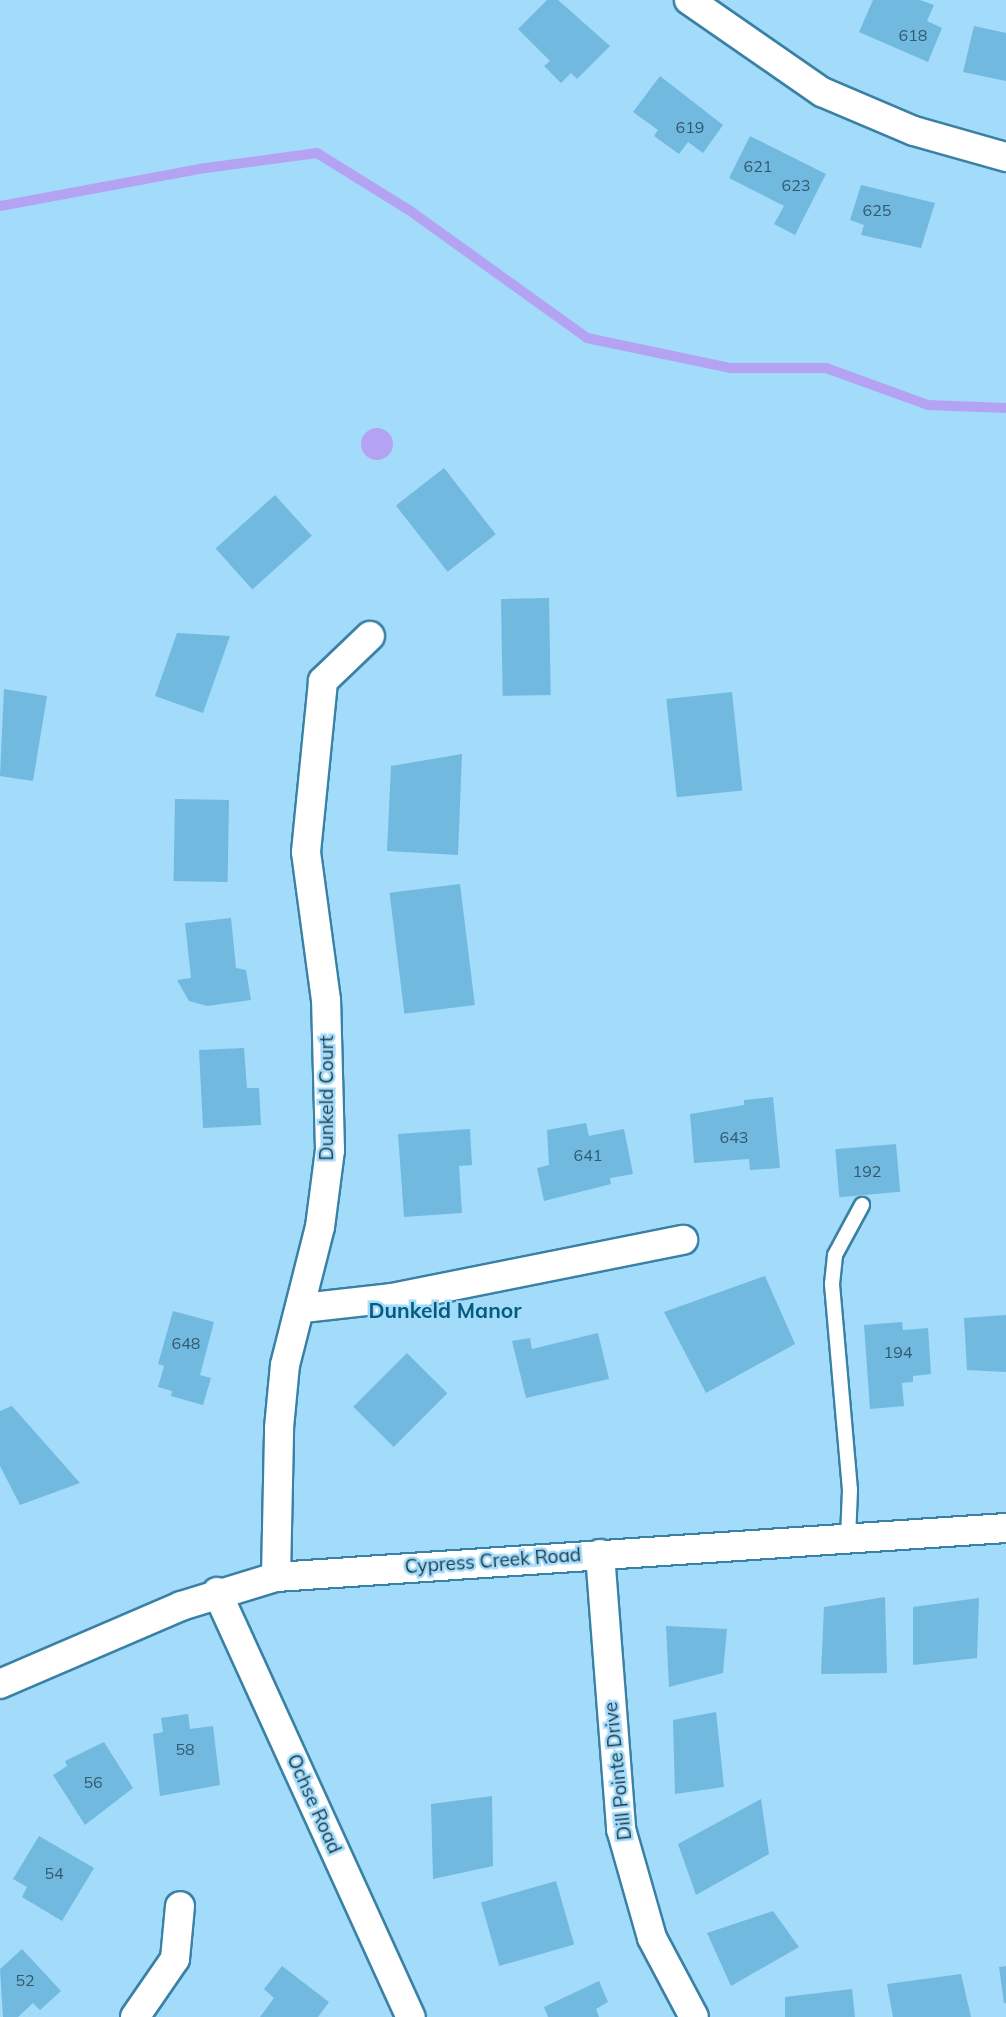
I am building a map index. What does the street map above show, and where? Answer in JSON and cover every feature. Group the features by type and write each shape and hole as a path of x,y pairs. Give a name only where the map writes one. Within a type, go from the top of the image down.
{"street":[{"path":"689,0 822,92 914,131 1006,157"},
{"name":"Dunkeld Court","path":"276,1577 279,1428 285,1365 303,1308 330,1150 326,1000 306,852 308,830 323,681 370,636"},
{"path":"303,1308 392,1298 683,1240"},
{"name":"Cypress Creek Road","path":"1,1682 217,1592 276,1577 1006,1528"},
{"name":"Dill Pointe Drive","path":"600,1554 621,1829 652,1938 694,2017"},
{"name":"Ochse Road","path":"217,1592 411,2017"},
{"path":"135,2017 175,1959 180,1906"}],"lane":[{"path":"848,1538 850,1490 832,1284 835,1255 862,1205"}],"shaded area":[{"path":"377,428 389,432 393,444 389,456 377,460 365,456 361,444 365,432"}],"building":[{"path":"547,0 558,0 610,46 577,79 571,73 561,83 544,66 550,61 518,29"},
{"path":"873,0 920,0 934,5 927,21 942,28 928,62 859,32"},
{"path":"974,26 1006,33 1006,81 963,72"},
{"path":"660,76 723,125 703,153 688,142 679,154 654,136 658,130 633,112"},
{"path":"750,136 826,174 795,235 774,224 784,206 729,178"},
{"path":"861,185 935,203 921,248 861,235 864,225 850,220"},
{"path":"444,468 496,534 448,572 396,506"},
{"path":"275,495 312,536 252,589 216,549"},
{"path":"549,598 551,695 503,696 501,599"},
{"path":"177,633 230,636 203,713 155,696"},
{"path":"4,689 47,696 33,781 0,776"},
{"path":"732,692 742,790 677,797 666,699"},
{"path":"462,754 458,855 387,851 391,766"},
{"path":"175,799 229,800 228,882 174,881"},
{"path":"460,884 475,1005 404,1014 390,893"},
{"path":"231,918 236,968 246,970 251,1000 207,1006 189,1001 177,980 191,978 185,923"},
{"path":"244,1048 247,1088 259,1088 261,1125 203,1128 199,1050"},
{"path":"773,1097 780,1168 750,1170 749,1159 694,1163 690,1114 744,1105 744,1100"},
{"path":"586,1123 589,1136 624,1129 633,1174 610,1178 611,1184 544,1201 537,1168 549,1165 547,1130"},
{"path":"470,1129 472,1165 459,1166 462,1213 404,1217 398,1134"},
{"path":"896,1144 900,1192 839,1197 835,1149"},
{"path":"765,1276 795,1344 706,1393 664,1312"},
{"path":"173,1311 214,1322 200,1375 211,1378 203,1405 171,1396 172,1391 158,1387 164,1366 158,1364"},
{"path":"1006,1315 1006,1372 967,1370 964,1318"},
{"path":"902,1322 903,1330 928,1328 931,1374 913,1376 913,1382 902,1383 904,1406 870,1409 864,1325"},
{"path":"598,1333 609,1379 526,1398 512,1341 530,1338 532,1349"},
{"path":"407,1353 447,1393 394,1447 353,1407"},
{"path":"12,1406 80,1483 20,1505 0,1466 0,1411"},
{"path":"885,1597 887,1673 821,1674 824,1607"},
{"path":"979,1598 977,1658 913,1665 913,1607"},
{"path":"666,1626 727,1629 723,1673 669,1687"},
{"path":"716,1712 724,1787 675,1794 673,1720"},
{"path":"188,1714 190,1729 213,1726 220,1785 160,1796 153,1734 163,1732 161,1718"},
{"path":"104,1742 133,1788 85,1825 53,1775 67,1766 65,1761"},
{"path":"492,1796 493,1866 433,1879 431,1804"},
{"path":"761,1799 769,1854 696,1895 678,1844"},
{"path":"39,1836 94,1868 62,1921 22,1897 27,1887 13,1879"},
{"path":"556,1881 574,1944 499,1966 481,1902"},
{"path":"773,1911 799,1947 731,1986 707,1933"},
{"path":"22,1949 61,1991 40,2010 33,2003 18,2017 3,2017 0,1969"},
{"path":"282,1966 329,2002 318,2017 260,2017 274,1998 264,1989"},
{"path":"1006,1966 1006,2003 1004,2003 999,1967"},
{"path":"961,1974 971,2017 893,2017 887,1984"},
{"path":"599,1981 608,2002 596,2009 599,2017 548,2017 544,2007"},
{"path":"852,1989 855,2017 785,2017 785,1997"}],"waterway":[{"path":"0,206 206,168 317,153 409,210 587,338 731,368 826,368 928,405 1006,408"}],"district":[{"name":"Dunkeld Manor","path":"445,1310"}]}
